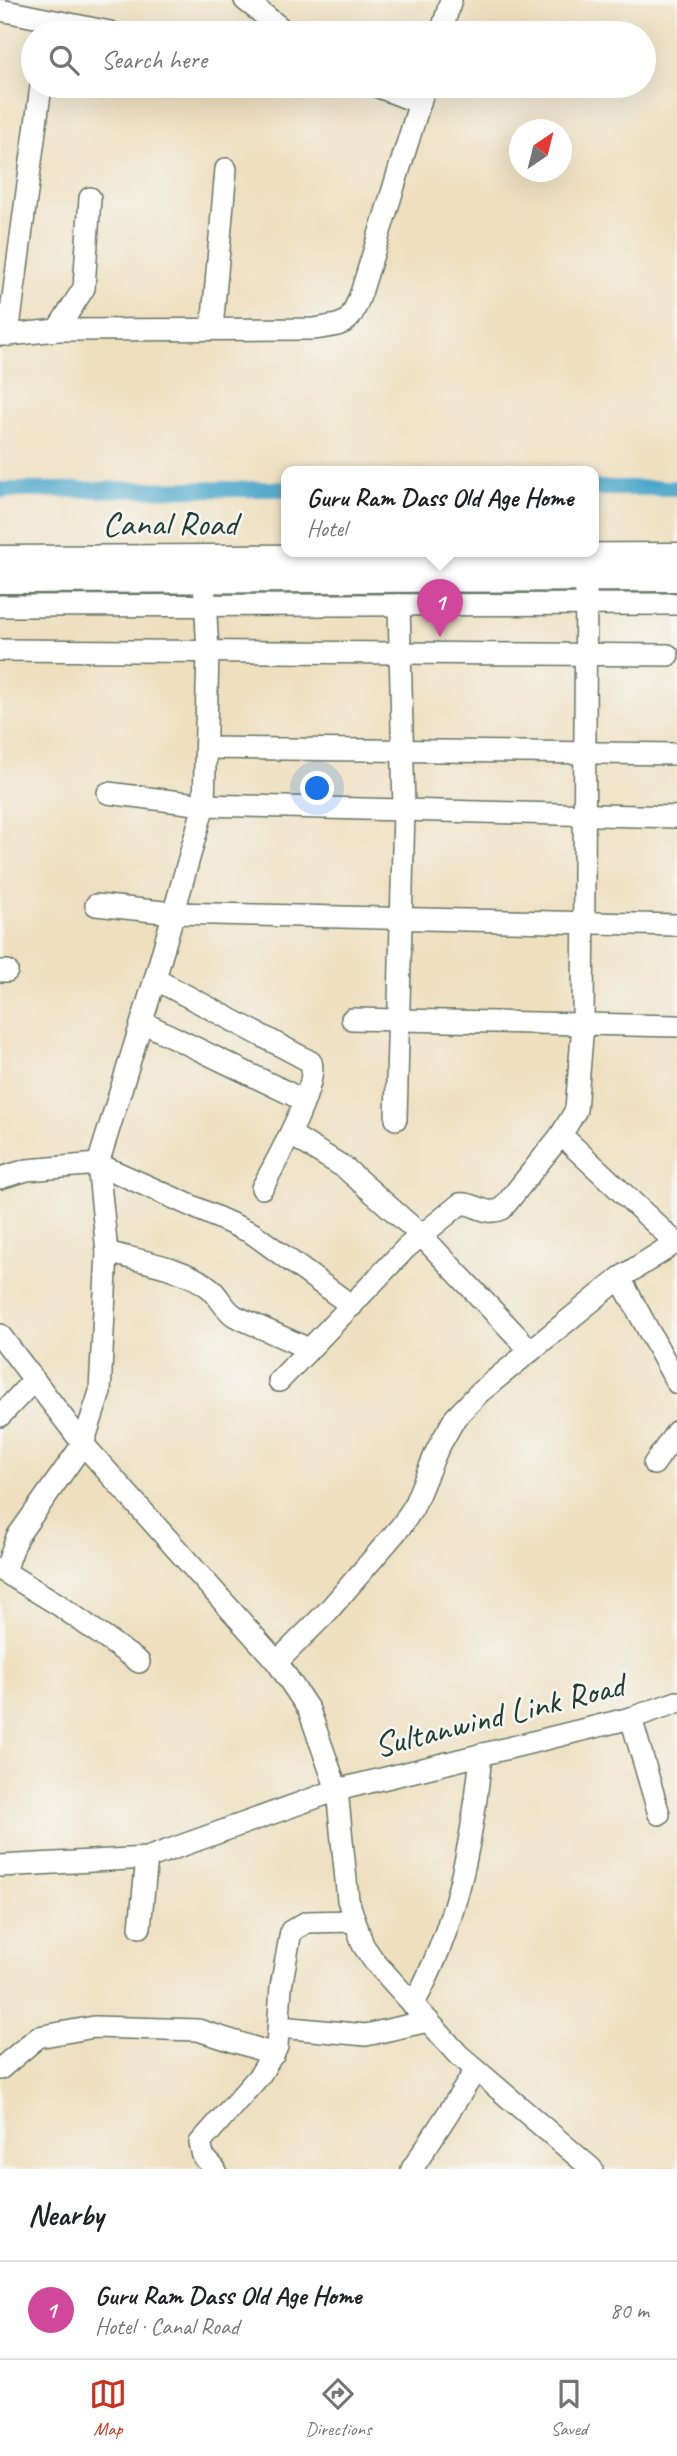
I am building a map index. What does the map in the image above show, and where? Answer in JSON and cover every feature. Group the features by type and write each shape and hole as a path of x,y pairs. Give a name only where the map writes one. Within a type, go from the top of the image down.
{"main road":[{"name":"Canal Road","path":"599,556 677,556"},
{"name":"Canal Road","path":"0,559 451,557"},
{"name":"Canal Road","path":"0,580 206,592 586,578 677,578"}],"street":[{"path":"245,0 272,21"},
{"path":"445,21 451,0"},
{"path":"0,10 55,21"},
{"path":"39,98 4,335 57,330 314,329 342,325 352,318 422,98"},
{"path":"212,329 226,169"},
{"path":"57,330 84,288 90,198"},
{"path":"279,1381 421,1235 460,1204 465,1203 489,1212 502,1209 562,1135 576,1110 583,1024 586,578"},
{"path":"139,1662 2,1570 18,1537 83,1444 100,1392 107,1252 98,1164 155,979 204,805 208,652 206,592"},
{"path":"0,606 206,592 399,605 677,604"},
{"path":"396,1119 404,810 399,605"},
{"path":"0,650 668,654"},
{"path":"207,748 677,754"},
{"path":"108,793 204,805 677,817"},
{"path":"96,905 173,913 677,925"},
{"path":"155,979 306,1057 313,1069 290,1134 262,1188"},
{"path":"352,1019 677,1026"},
{"path":"142,1022 303,1100"},
{"path":"290,1134 345,1168 421,1235 531,1351"},
{"path":"276,1662 328,1611 402,1525 414,1507 440,1443 455,1418 480,1392 620,1278 676,1242 562,1135"},
{"path":"0,1178 27,1170 98,1164 252,1233 352,1306"},
{"path":"107,1252 182,1274 209,1287 226,1310 235,1316 309,1349"},
{"path":"620,1278 677,1383"},
{"path":"0,1335 83,1444 276,1662 309,1710 337,1790 348,1900 363,1945 374,1961 476,2070 592,2169"},
{"path":"0,1416 34,1380"},
{"path":"654,1464 677,1431"},
{"name":"Sultanwind Link Road","path":"0,1866 147,1858 337,1790 631,1718 677,1702"},
{"path":"631,1718 659,1814"},
{"path":"414,2005 426,1982 468,1861 481,1754"},
{"path":"140,1927 147,1858"},
{"path":"215,2169 204,2156 200,2143 260,2075 274,2054 280,2027 281,1987 290,1930 307,1922 355,1922"},
{"path":"280,2027 366,2035 428,2021"},
{"path":"0,2069 38,2037 94,2028 198,2030 274,2054"},
{"path":"412,2169 476,2070"}],"waterway":[{"path":"599,488 677,488"},
{"path":"0,490 281,489"}],"place":[{"name":"Guru Ram Dass Old Age Home","path":"440,637"}]}
